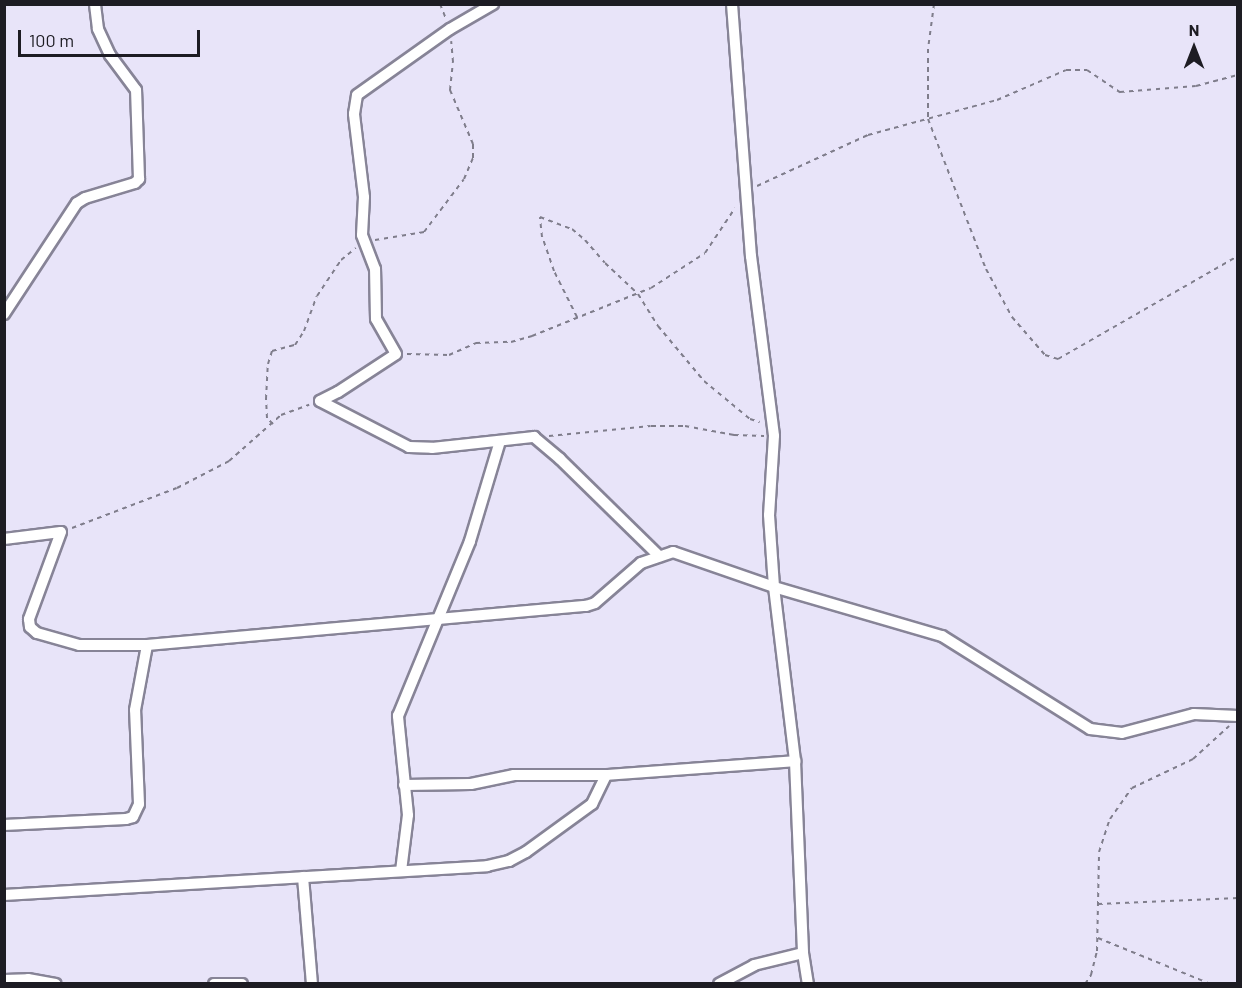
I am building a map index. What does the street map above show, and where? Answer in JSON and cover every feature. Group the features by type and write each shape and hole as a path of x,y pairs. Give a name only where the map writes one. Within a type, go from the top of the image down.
{"street":[{"path":"4,314 77,203 85,198 135,183 139,179 136,90 110,56 98,29 95,4"},
{"path":"320,401 396,354 376,319 375,269 363,243 364,197 354,114 357,95 450,29 493,4"},
{"path":"732,4 745,191 774,436 769,515 774,587 795,761 803,953 808,984"},
{"path":"320,401 409,447 432,448 534,437 560,459 659,555"},
{"path":"401,871 408,826 398,716 440,619 480,515 500,441"},
{"path":"4,539 61,532 29,619 30,627 37,633 79,645 147,645 586,606 595,603 641,563 673,552 774,587 942,636 1090,729 1122,733 1194,714 1234,720"},
{"path":"4,825 133,817 139,804 135,710 147,645"},
{"path":"404,786 471,784 514,775 606,775 795,761"},
{"path":"4,895 487,866 509,861 592,804 600,793 606,775"},
{"path":"303,877 312,984"},
{"path":"719,984 754,965 803,953"},
{"path":"4,980 27,979 56,984"},
{"path":"214,984 242,984"}],"path":[{"path":"273,424 267,418 266,399 267,371 272,351 295,345 304,331 317,296 341,260 363,243 424,232 464,179 473,158 473,144 450,90 453,62 450,29 440,4"},
{"path":"934,4 928,50 928,119 986,269 1012,318 1045,355 1058,359 1238,256"},
{"path":"396,354 449,355 476,343 511,342 532,336 638,294 705,253 745,191 868,135 997,100 1066,70 1087,70 1120,92 1196,86 1238,75"},
{"path":"578,318 554,271 542,237 540,217 572,230 585,240 605,263 638,294 658,326 704,381 755,422 772,423"},
{"path":"61,532 177,488 229,461 281,415 320,401"},
{"path":"534,437 651,426 685,426 734,435 774,436"},
{"path":"1085,984 1091,975 1098,938 1099,852 1110,819 1132,788 1193,759 1234,720"},
{"path":"1098,904 1238,898"},
{"path":"1098,938 1211,984"}]}
